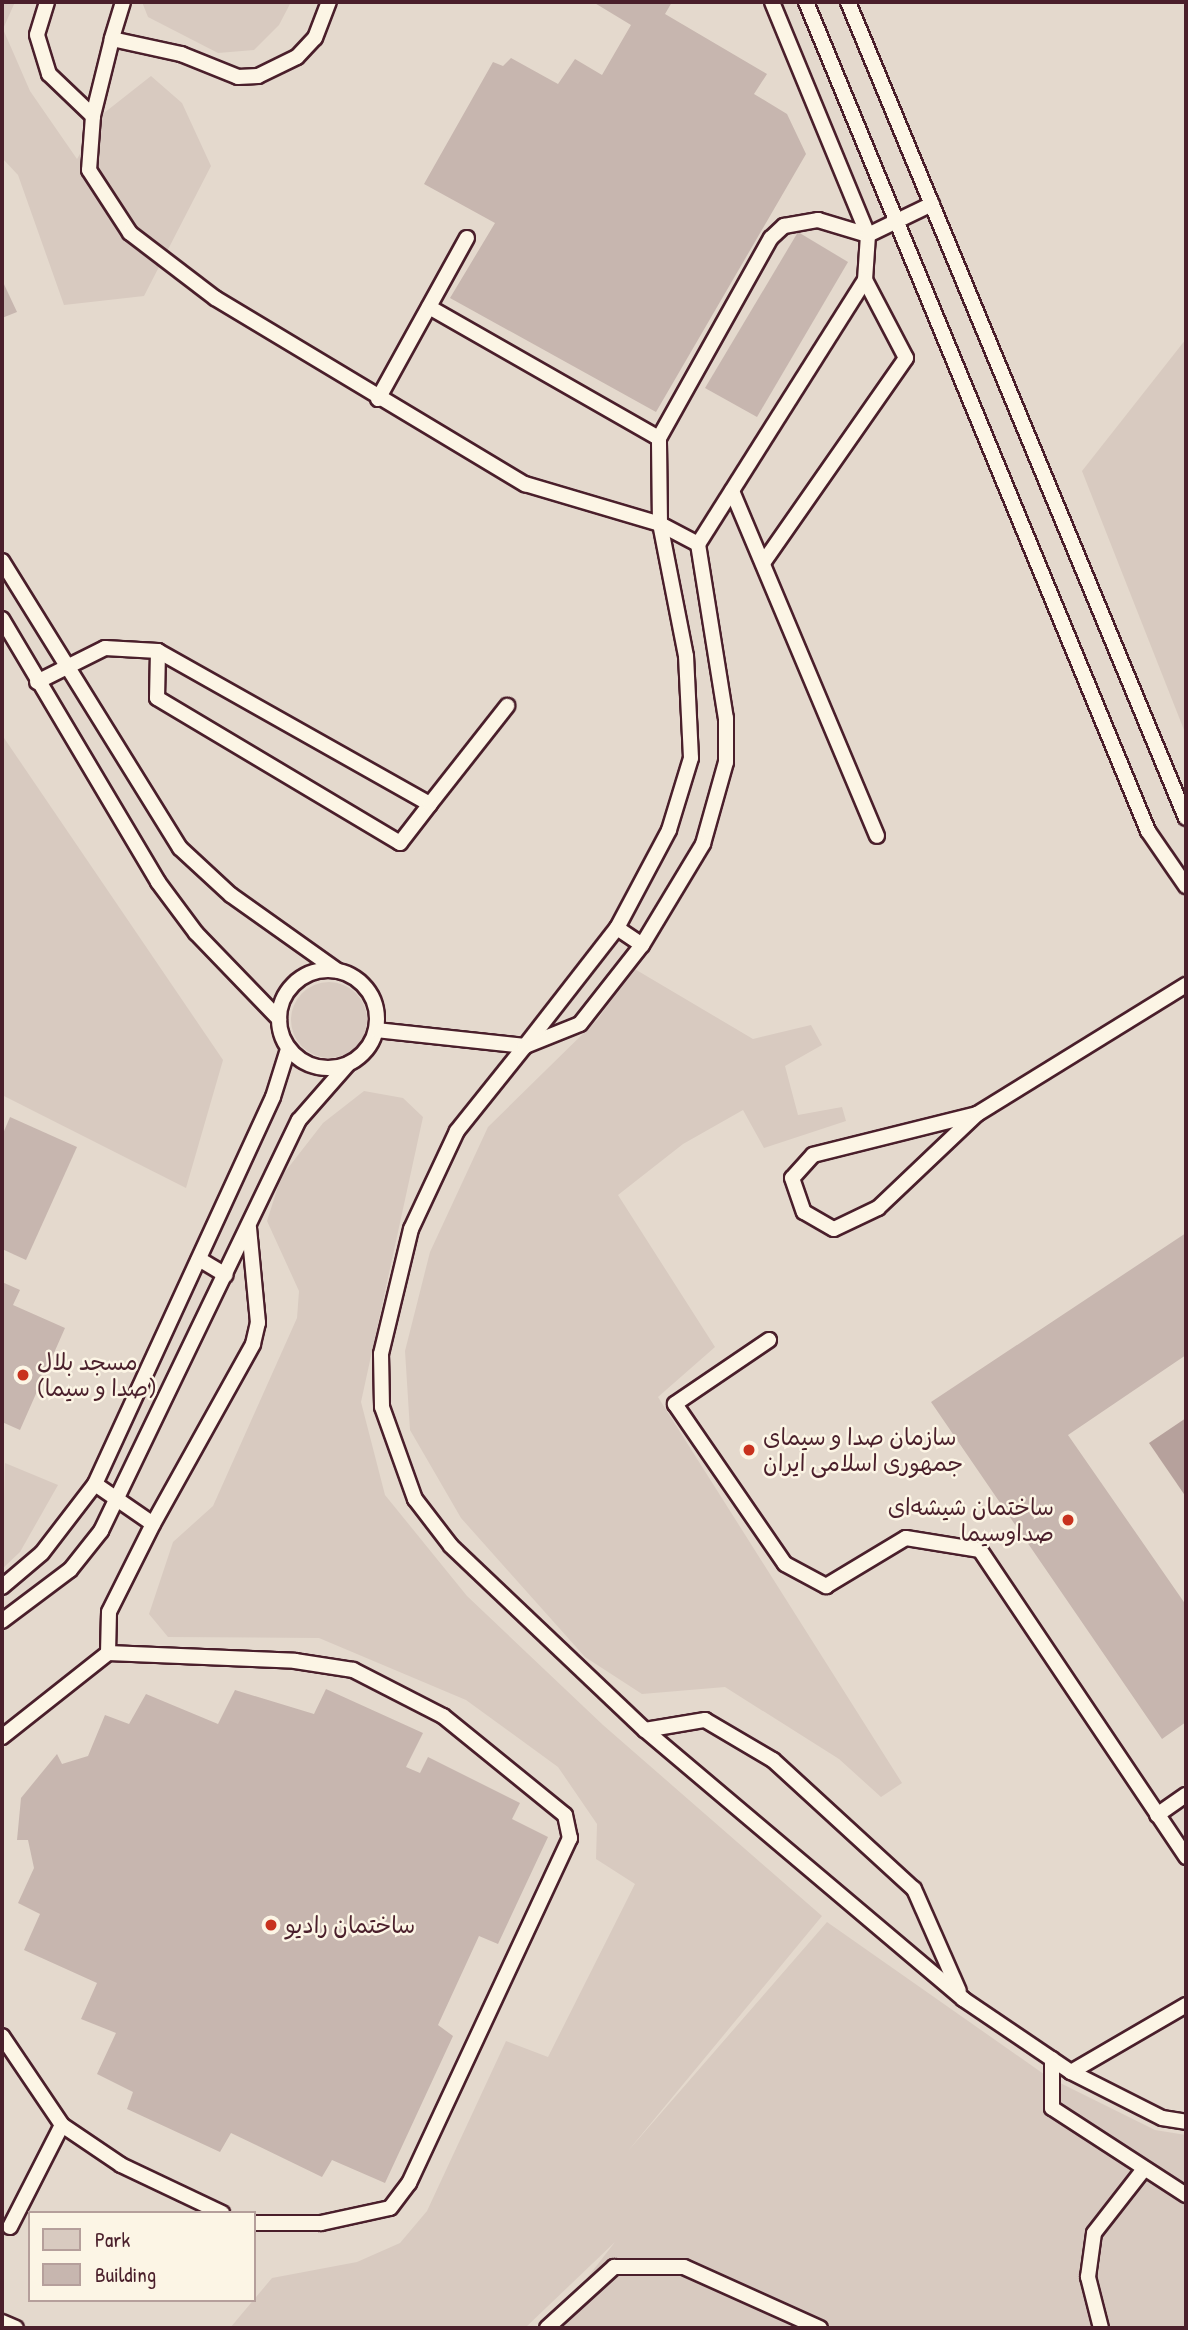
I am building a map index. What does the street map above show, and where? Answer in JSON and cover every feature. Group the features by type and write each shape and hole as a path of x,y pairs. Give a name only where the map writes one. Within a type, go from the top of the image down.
{"lane":[{"path":"47,2 37,35 49,74 93,116"},
{"path":"123,2 93,116 89,170 130,233 215,298 378,399 524,484 660,524 698,544"},
{"path":"112,39 181,54 238,77 258,76 297,57 315,38 329,2"},
{"path":"376,1030 525,1046 580,1024 642,945 703,844 726,762 723,681 698,544 865,280 868,235 772,2"},
{"path":"806,2 1148,831 1186,887"},
{"path":"848,2 1186,818"},
{"path":"932,204 868,235 818,220 784,226 771,238 659,438 660,524 686,656 691,758 669,830 617,928 457,1131 411,1228 381,1354 382,1407 415,1499 451,1546 645,1730 963,1999 1071,2072 1162,2118 1186,2122"},
{"path":"378,399 467,237"},
{"path":"763,563 906,358 865,280"},
{"path":"429,307 659,438"},
{"path":"732,491 877,836"},
{"path":"2,561 64,668 180,848 231,895 365,987 376,1030"},
{"path":"2,619 158,882 196,933 279,1019 289,1049 315,1066 348,1064"},
{"path":"37,682 105,648 158,651 430,804"},
{"path":"158,651 157,698 400,843 507,706"},
{"path":"617,928 642,945"},
{"path":"279,1019 297,981 338,971"},
{"path":"976,1114 813,1155 792,1178 804,1212 834,1229 878,1208 976,1114 1186,985"},
{"path":"2,1621 71,1570 121,1496 299,1121 376,1030"},
{"path":"2,1587 42,1553 95,1484 199,1259 289,1049"},
{"path":"108,1653 109,1612 153,1524 253,1344 258,1323 249,1225"},
{"path":"199,1259 226,1275"},
{"path":"769,1339 675,1404 785,1564 826,1586 906,1538 980,1549 1186,1857"},
{"path":"95,1484 121,1496 153,1524"},
{"path":"2,1737 108,1653 295,1661 353,1670 443,1716 565,1815 570,1838 409,2183 390,2208 321,2223 256,2223"},
{"path":"645,1730 705,1720 773,1760 914,1889 963,1999"},
{"path":"1157,1815 1186,1795"},
{"path":"1071,2072 1186,2005"},
{"path":"2,2036 62,2125 121,2165 218,2211"},
{"path":"1052,2059 1052,2108 1186,2195"},
{"path":"10,2227 62,2125"},
{"path":"1101,2328 1088,2277 1094,2233 1144,2169"},
{"path":"547,2328 614,2267 684,2267 820,2328"},
{"path":"2,2322 16,2328"}],"shaded area":[{"path":"2,2 1186,2 1186,2154 831,1973 547,2328 2,2328"},
{"path":"1186,1418 1186,1497 1149,1443"}],"green space":[{"path":"2,2 15,2 3,29 30,91 77,159 104,113 151,76 182,103 211,166 144,296 64,305 18,175 2,158"},
{"path":"142,2 291,2 279,25 254,50 218,53 148,17"},
{"path":"1186,339 1186,735 1082,471"},
{"path":"2,735 223,1060 186,1188 2,1095"},
{"path":"633,968 753,1039 811,1025 822,1045 785,1066 798,1115 842,1107 846,1121 764,1148 743,1110 683,1144 618,1195 715,1347 658,1397 902,1783 881,1797 839,1759 725,1687 642,1694 585,1657 461,1518 410,1430 405,1351 430,1252 488,1127 598,1019"},
{"path":"329,982 344,985 356,993 364,1005 367,1020 364,1035 356,1047 344,1055 329,1058 314,1055 302,1047 294,1035 291,1020 294,1005 302,993 314,985"},
{"path":"364,1091 403,1098 423,1117 361,1402 385,1495 467,1596 603,1725 822,1916 628,2151 827,1922 1048,2077 1155,2130 1186,2135 1186,2328 548,2328 615,2242 525,2328 230,2328 252,2302 256,2302 256,2297 272,2278 357,2262 400,2243 427,2211 506,2041 548,2057 635,1884 596,1859 597,1824 558,1767 466,1700 319,1638 168,1637 149,1614 173,1542 213,1506 297,1318 299,1291 267,1221 281,1177 323,1123"},
{"path":"5,1463 58,1485 20,1552 2,1569"}],"building":[{"path":"593,2 672,2 665,14 767,74 754,94 787,114 806,154 656,412 450,298 495,223 424,184 493,62 503,66 511,58 558,84 575,59 602,75 631,25"},
{"path":"798,232 848,262 757,417 705,388"},
{"path":"2,280 17,312 2,318"},
{"path":"10,1117 77,1147 26,1260 2,1249 2,1136"},
{"name":"ساختمان شیشه‌ای صداوسیما","path":"1186,1233 1186,1355 1068,1435 1186,1605 1186,1722 1162,1739 931,1402"},
{"name":"مسجد بلال (صدا و سیما)","path":"2,1282 20,1290 13,1305 65,1328 20,1430 2,1422"},
{"name":"ساختمان رادیو","path":"326,1689 423,1733 406,1767 420,1773 428,1757 520,1803 512,1819 548,1837 498,1944 479,1936 438,2025 453,2036 385,2183 332,2160 322,2177 231,2133 220,2152 127,2109 133,2092 97,2074 116,2033 81,2019 97,1983 24,1950 40,1914 18,1903 34,1868 28,1840 17,1840 21,1798 57,1754 62,1764 88,1756 105,1715 129,1724 146,1694 218,1724 235,1690 314,1714"}],"place":[{"name":"مسجد بلال (صدا و سیما)","path":"23,1375"},
{"name":"سازمان صدا و سیمای جمهوری اسلامی ایران","path":"749,1450"},
{"name":"ساختمان شیشه‌ای صداوسیما","path":"1068,1520"},
{"name":"ساختمان رادیو","path":"271,1925"}]}
